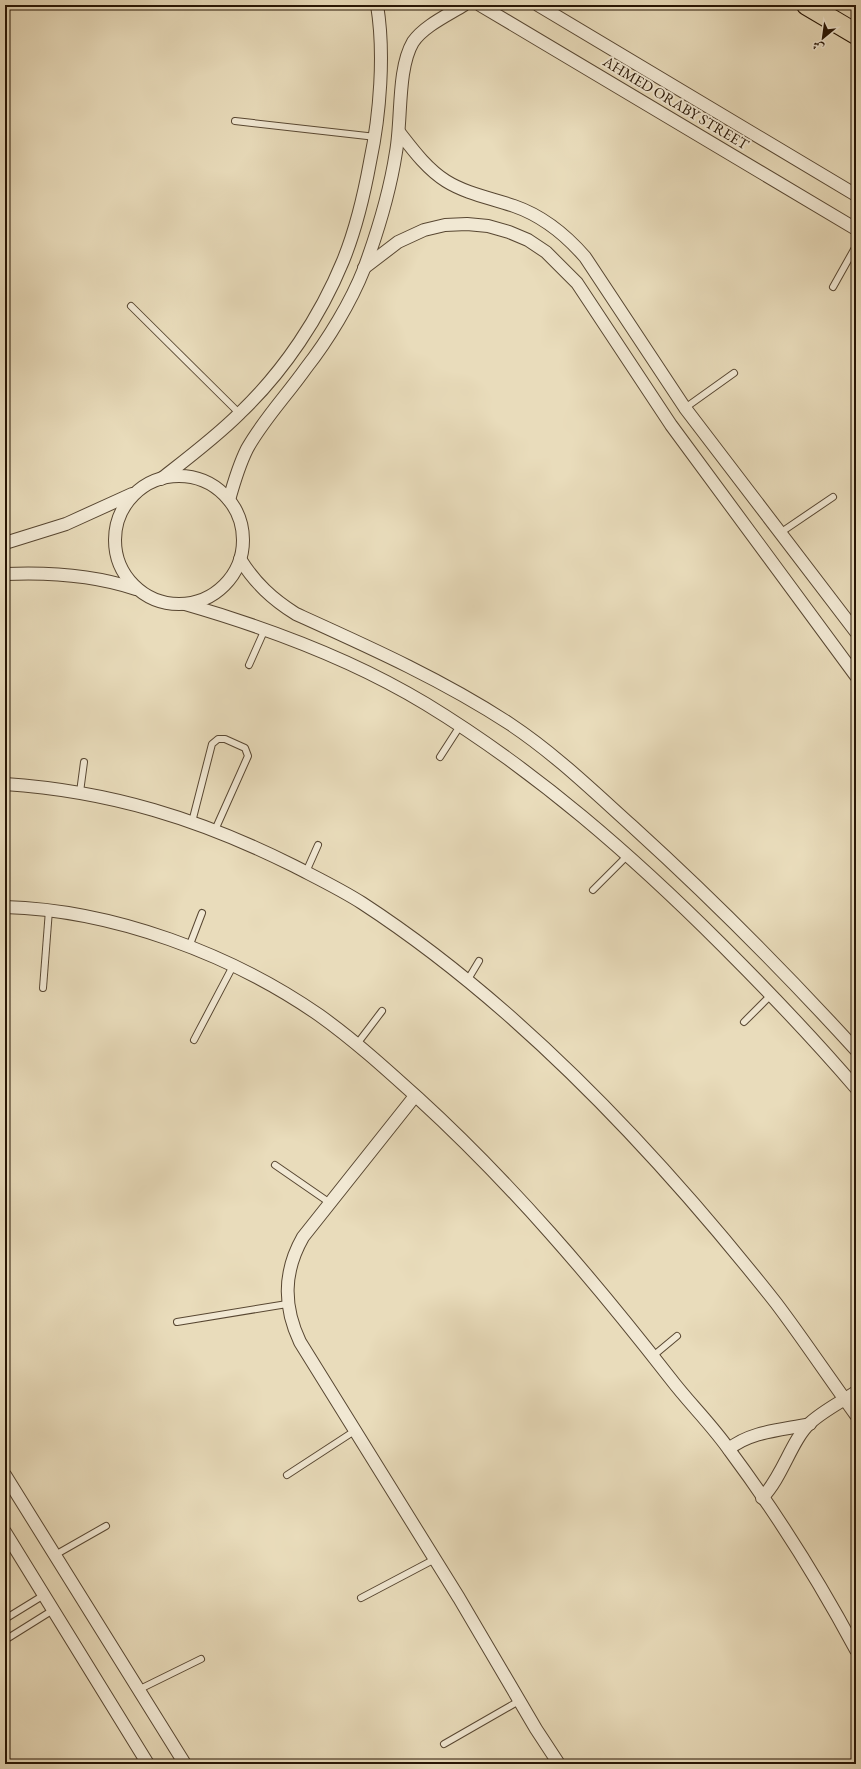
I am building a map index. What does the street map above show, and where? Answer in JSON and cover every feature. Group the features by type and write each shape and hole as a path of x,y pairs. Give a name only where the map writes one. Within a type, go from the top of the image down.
{"highway":[{"path":"807,5 856,34"}],"street":[{"path":"160,479 202,447 240,414 277,372 302,338 325,299 343,261 361,206 376,137 380,88 377,5"},
{"path":"229,500 240,464 248,449 268,418 308,367 344,311 364,268 391,181 399,132 404,69 408,51 418,35 464,5"},
{"name":"AHMED ORABY STREET","path":"480,5 856,229"},
{"path":"538,5 856,195"},
{"path":"399,132 427,166 445,180 467,192 514,206 534,215 553,226 570,240 585,256 685,408 856,632"},
{"path":"364,268 398,242 424,230 467,224 488,226 509,232 528,240 546,252 577,283 671,425 856,676"},
{"path":"5,543 66,524 160,479 173,476 198,479 209,484 229,500 240,522 243,547 240,559 229,581 220,590 209,597 185,604"},
{"path":"138,490 130,499 120,515 115,533 115,546 122,570 138,589"},
{"path":"240,559 259,585 282,606 450,688 512,726 570,769 718,906 786,975 856,1050"},
{"path":"5,574 72,576 105,581 138,589 160,601 185,604 265,629 360,669 425,704 460,726 552,792 627,856 701,924 772,995 856,1088"},
{"path":"5,784 80,792 141,806 215,830 252,845 306,872 360,902 420,945 467,981 515,1021 636,1140 709,1221 777,1305 856,1415"},
{"path":"5,907 49,910 123,926 189,947 233,966 276,989 312,1011 357,1044 475,1152 553,1235 602,1292 729,1449 791,1540 833,1606 856,1650"},
{"path":"415,1096 302,1237 295,1250 288,1278 287,1304 292,1324 300,1342 356,1430 559,1764"},
{"path":"762,1498 776,1480 799,1438 810,1424 856,1392"},
{"path":"729,1449 738,1442 750,1437 810,1424"},
{"path":"5,1475 185,1764"},
{"path":"5,1532 148,1764"}],"lane":[{"path":"235,121 376,137"},
{"path":"833,287 856,246"},
{"path":"131,306 240,414"},
{"path":"685,408 734,373"},
{"path":"780,533 833,497"},
{"path":"249,665 265,629"},
{"path":"440,757 460,726"},
{"path":"192,822 212,744 218,739 225,739 246,748 248,756 215,830"},
{"path":"80,792 84,762"},
{"path":"306,872 318,845"},
{"path":"593,890 627,856"},
{"path":"43,988 49,910"},
{"path":"189,947 202,913"},
{"path":"467,981 479,961"},
{"path":"194,1040 233,966"},
{"path":"744,1022 772,995"},
{"path":"357,1044 382,1011"},
{"path":"275,1165 330,1203"},
{"path":"176,1322 287,1304"},
{"path":"653,1356 677,1336"},
{"path":"288,1475 356,1430"},
{"path":"54,1555 106,1526"},
{"path":"361,1598 435,1559"},
{"path":"5,1619 44,1595"},
{"path":"5,1640 53,1610"},
{"path":"138,1690 201,1659"},
{"path":"444,1744 519,1700"}]}
